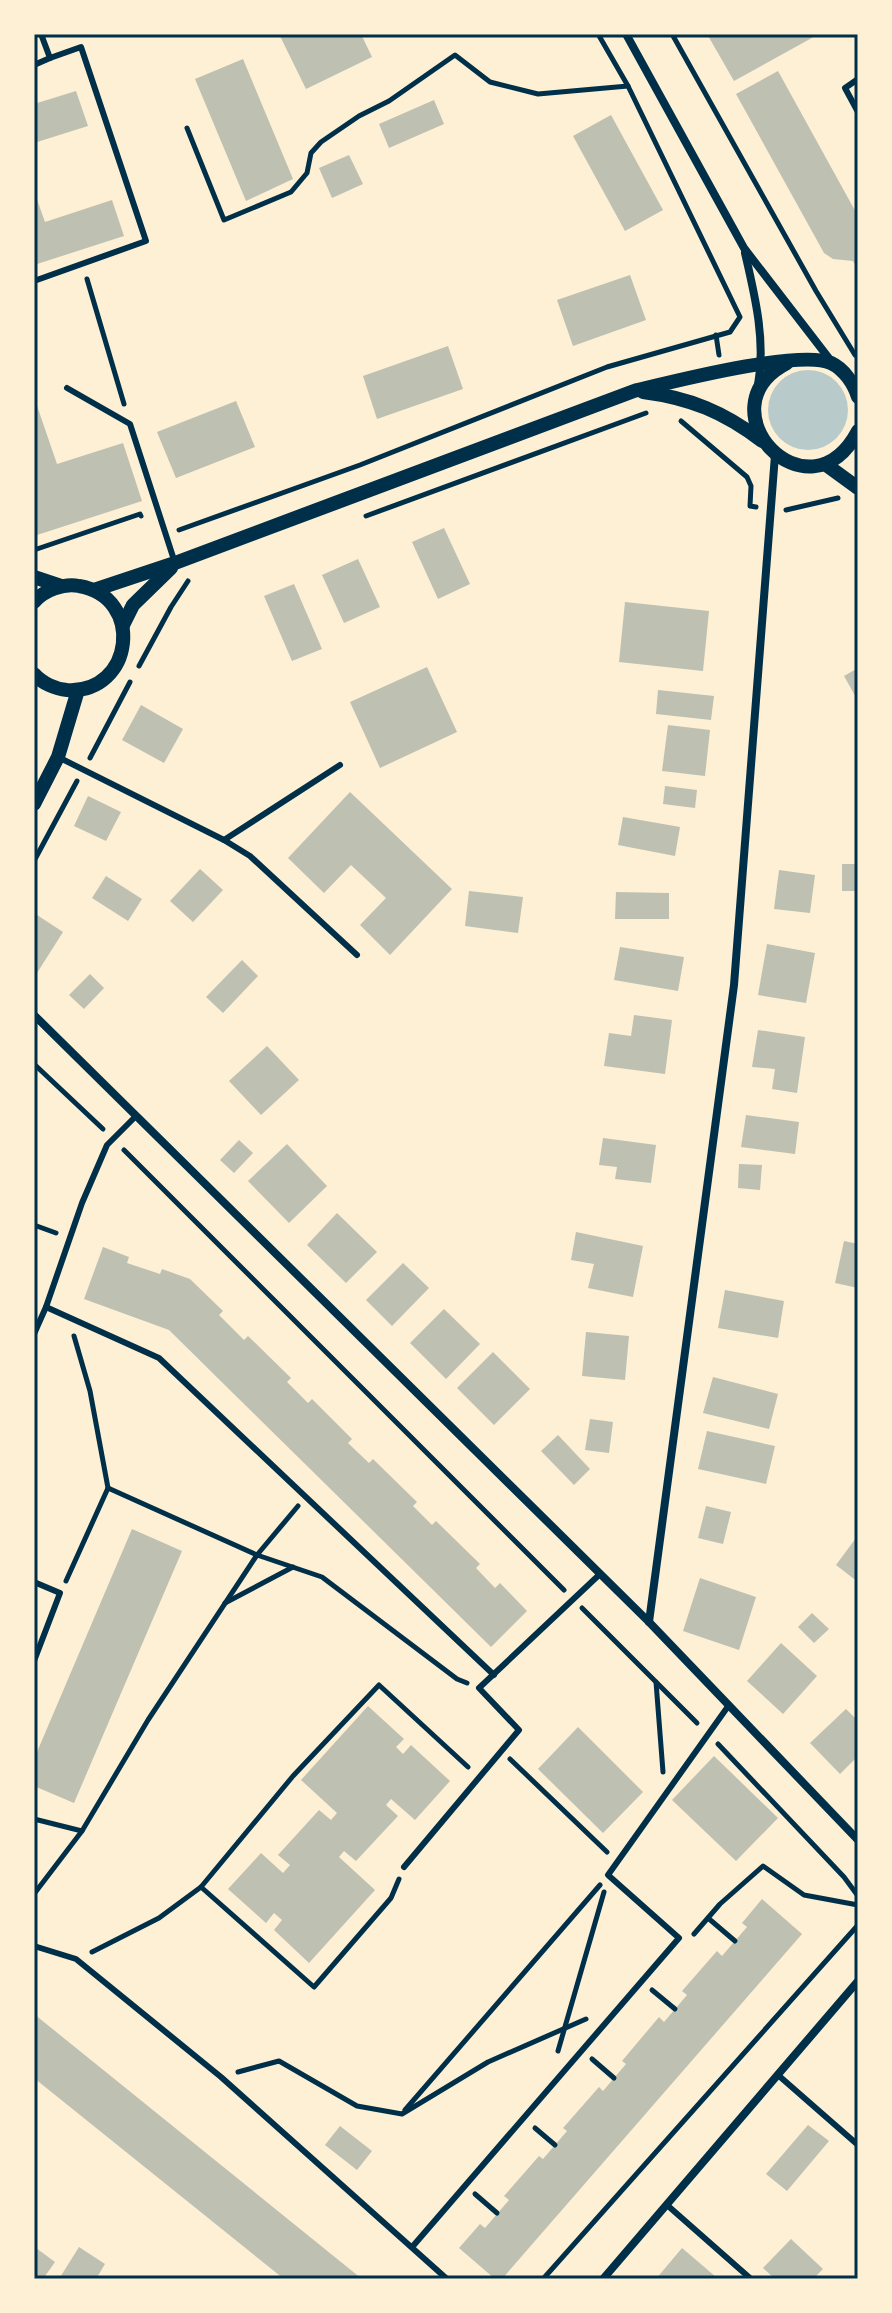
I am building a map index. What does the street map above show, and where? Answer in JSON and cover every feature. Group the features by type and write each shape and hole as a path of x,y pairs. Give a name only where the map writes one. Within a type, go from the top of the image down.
{"street":[{"path":"626,34 744,248 857,391"},
{"path":"649,1622 734,985 770,509 770,450 754,412 762,365 758,311 744,248"},
{"path":"94,590 175,563 634,391 683,379 793,360 813,359 833,364"},
{"path":"756,397 775,369 793,360"},
{"path":"634,391 678,396 711,409 740,425 793,464 825,464 845,450 858,431"},
{"path":"825,464 858,488"},
{"path":"123,625 133,605 175,563"},
{"path":"34,577 61,586"},
{"path":"34,602 61,586 77,585 94,590 117,611 123,625 124,643 119,661 108,676 94,686 78,690 58,689 34,674"},
{"path":"34,804 58,757 78,690"},
{"path":"34,1015 649,1622 858,1840"},
{"path":"603,2279 858,1981"}],"lane":[{"path":"41,34 50,58"},
{"path":"34,65 81,47 146,241 34,281"},
{"path":"858,79 845,88 858,112"},
{"path":"67,388 130,424 175,563"},
{"path":"58,757 250,856 357,955"},
{"path":"224,840 340,765"},
{"path":"34,1334 107,1145 136,1116"},
{"path":"46,1307 159,1358 494,1675"},
{"path":"404,1867 519,1730 479,1688 600,1574"},
{"path":"34,1582 60,1593 34,1661"},
{"path":"413,2246 679,1938 608,1875 729,1705"},
{"path":"34,1946 76,1959 221,2077 447,2279"},
{"path":"778,2075 858,2145"},
{"path":"667,2205 751,2279"}],"path":[{"path":"34,550 140,514 149,541 360,465 607,367 730,332 740,317 628,86 598,34"},
{"path":"672,34 816,291 858,359"},
{"path":"187,128 224,220 291,192 307,173 311,153 321,142 359,116 389,101 455,55 490,82 538,94 628,86"},
{"path":"83,264 130,424"},
{"path":"362,517 651,412"},
{"path":"672,413 747,477 751,486 750,506 793,510 844,496"},
{"path":"34,861 171,607 188,582 203,576"},
{"path":"34,1064 113,1138 656,1681 844,1877 858,1896"},
{"path":"34,1225 70,1239"},
{"path":"60,1593 108,1488 90,1391 68,1317"},
{"path":"108,1488 257,1555 322,1577 457,1679 479,1688"},
{"path":"34,1894 82,1831 148,1720 257,1555 306,1497"},
{"path":"224,1604 293,1567"},
{"path":"656,1681 664,1796"},
{"path":"76,1959 159,1918 201,1887 293,1776 379,1685 479,1777"},
{"path":"501,1751 618,1862"},
{"path":"34,1819 82,1831"},
{"path":"720,1904 763,1866 804,1895 858,1905"},
{"path":"201,1887 314,1987 391,1898 404,1867"},
{"path":"557,2054 608,1875"},
{"path":"402,2114 608,1875"},
{"path":"708,1918 735,1941"},
{"path":"543,2279 858,1925"},
{"path":"648,1986 675,2009"},
{"path":"221,2077 279,2061 357,2106 402,2114 488,2062 620,2004"},
{"path":"588,2055 614,2078"},
{"path":"529,2123 555,2145"},
{"path":"471,2190 497,2213"}],"shaded area":[{"path":"808,370 823,373 836,382 845,395 848,410 845,425 836,438 823,447 808,450 793,447 780,438 771,425 768,410 771,395 780,382 793,373"}],"building":[{"path":"279,34 361,34 372,57 306,89"},
{"path":"707,34 819,34 734,81"},
{"path":"243,59 293,179 246,201 195,79"},
{"path":"778,71 858,216 858,270 853,261 833,259 824,253 736,94"},
{"path":"76,91 88,126 34,143 34,104"},
{"path":"434,100 444,124 389,148 379,124"},
{"path":"611,115 663,210 625,231 573,136"},
{"path":"349,155 363,184 332,198 319,168"},
{"path":"34,191 45,222 112,200 124,236 34,265"},
{"path":"630,275 646,320 573,346 557,300"},
{"path":"448,346 463,389 377,419 363,376"},
{"path":"34,397 57,464 123,443 142,501 34,536"},
{"path":"236,401 255,447 176,478 157,432"},
{"path":"444,528 470,584 438,599 412,542"},
{"path":"358,559 380,607 344,623 322,575"},
{"path":"294,584 322,649 292,661 264,596"},
{"path":"625,602 709,611 703,671 619,662"},
{"path":"427,667 457,732 380,768 350,702"},
{"path":"858,668 858,701 844,676"},
{"path":"658,690 714,696 711,720 656,714"},
{"path":"141,705 183,729 164,763 122,740"},
{"path":"668,725 710,730 705,776 662,771"},
{"path":"665,786 697,790 695,808 663,804"},
{"path":"350,792 452,889 390,955 360,925 386,898 351,865 324,893 288,858"},
{"path":"88,796 121,812 106,841 74,826"},
{"path":"623,817 680,827 675,856 618,845"},
{"path":"842,864 858,864 858,891 842,891"},
{"path":"200,869 223,890 193,922 170,901"},
{"path":"779,870 815,875 810,913 774,909"},
{"path":"106,876 142,899 128,921 92,898"},
{"path":"469,891 523,897 518,933 465,926"},
{"path":"616,892 669,893 669,919 615,919"},
{"path":"34,913 63,932 37,973 34,971"},
{"path":"767,944 815,953 806,1003 758,995"},
{"path":"620,947 684,957 678,991 614,980"},
{"path":"242,960 258,976 223,1013 206,997"},
{"path":"90,974 104,988 84,1009 69,995"},
{"path":"634,1015 672,1020 665,1074 604,1066 609,1033 631,1036"},
{"path":"758,1030 805,1037 797,1093 772,1089 775,1069 752,1067"},
{"path":"267,1046 299,1080 261,1115 229,1081"},
{"path":"746,1115 799,1122 795,1154 741,1147"},
{"path":"603,1138 656,1145 651,1183 615,1179 617,1167 599,1165"},
{"path":"239,1140 253,1153 234,1173 220,1160"},
{"path":"287,1144 327,1186 289,1223 248,1181"},
{"path":"739,1164 762,1165 760,1190 738,1188"},
{"path":"337,1213 377,1252 346,1283 307,1245"},
{"path":"576,1232 643,1246 633,1297 588,1288 594,1264 571,1260"},
{"path":"844,1241 858,1244 858,1288 835,1283"},
{"path":"103,1247 129,1257 127,1263 160,1274 162,1269 190,1279 223,1311 219,1315 244,1340 248,1336 291,1378 287,1382 308,1403 312,1399 352,1439 348,1443 369,1463 373,1459 417,1502 413,1506 432,1525 436,1521 480,1564 476,1568 495,1588 500,1583 527,1611 491,1647 169,1330 84,1299"},
{"path":"403,1263 429,1288 392,1326 366,1300"},
{"path":"725,1290 784,1301 778,1338 718,1328"},
{"path":"444,1309 480,1344 446,1379 410,1343"},
{"path":"586,1332 629,1336 625,1380 582,1376"},
{"path":"493,1352 530,1389 494,1425 457,1388"},
{"path":"713,1377 778,1394 769,1429 703,1413"},
{"path":"590,1419 613,1422 609,1453 585,1450"},
{"path":"707,1431 775,1446 766,1484 698,1469"},
{"path":"558,1435 590,1469 574,1485 541,1451"},
{"path":"706,1506 731,1512 723,1544 698,1538"},
{"path":"132,1529 182,1551 74,1803 34,1786 34,1759"},
{"path":"858,1539 858,1582 836,1565"},
{"path":"700,1578 756,1597 739,1650 683,1631"},
{"path":"812,1613 829,1629 814,1643 798,1627"},
{"path":"781,1643 817,1676 783,1714 747,1681"},
{"path":"368,1706 404,1739 396,1747 403,1754 411,1745 450,1781 415,1820 391,1799 386,1805 398,1816 356,1861 344,1851 339,1857 375,1890 309,1963 274,1930 282,1920 274,1913 266,1923 228,1889 261,1853 283,1873 290,1865 278,1855 319,1810 331,1820 337,1813 301,1780"},
{"path":"846,1709 858,1721 858,1756 840,1774 810,1743"},
{"path":"578,1727 643,1792 603,1833 538,1769"},
{"path":"714,1756 778,1818 736,1861 672,1800"},
{"path":"762,1899 802,1934 502,2279 495,2279 459,2248 480,2224 485,2228 509,2200 504,2196 539,2156 543,2159 567,2131 563,2128 599,2087 603,2091 626,2064 622,2061 659,2017 664,2022 687,1995 682,1991 717,1951 722,1956 747,1927 742,1923"},
{"path":"34,2014 362,2279 284,2279 34,2078"},
{"path":"808,2125 829,2141 787,2191 766,2174"},
{"path":"340,2126 372,2151 357,2170 325,2145"},
{"path":"791,2239 823,2269 813,2279 775,2279 763,2268"},
{"path":"79,2247 105,2264 96,2279 59,2279"},
{"path":"36,2248 55,2262 43,2279 34,2279"},
{"path":"682,2248 716,2277 656,2279"}]}
